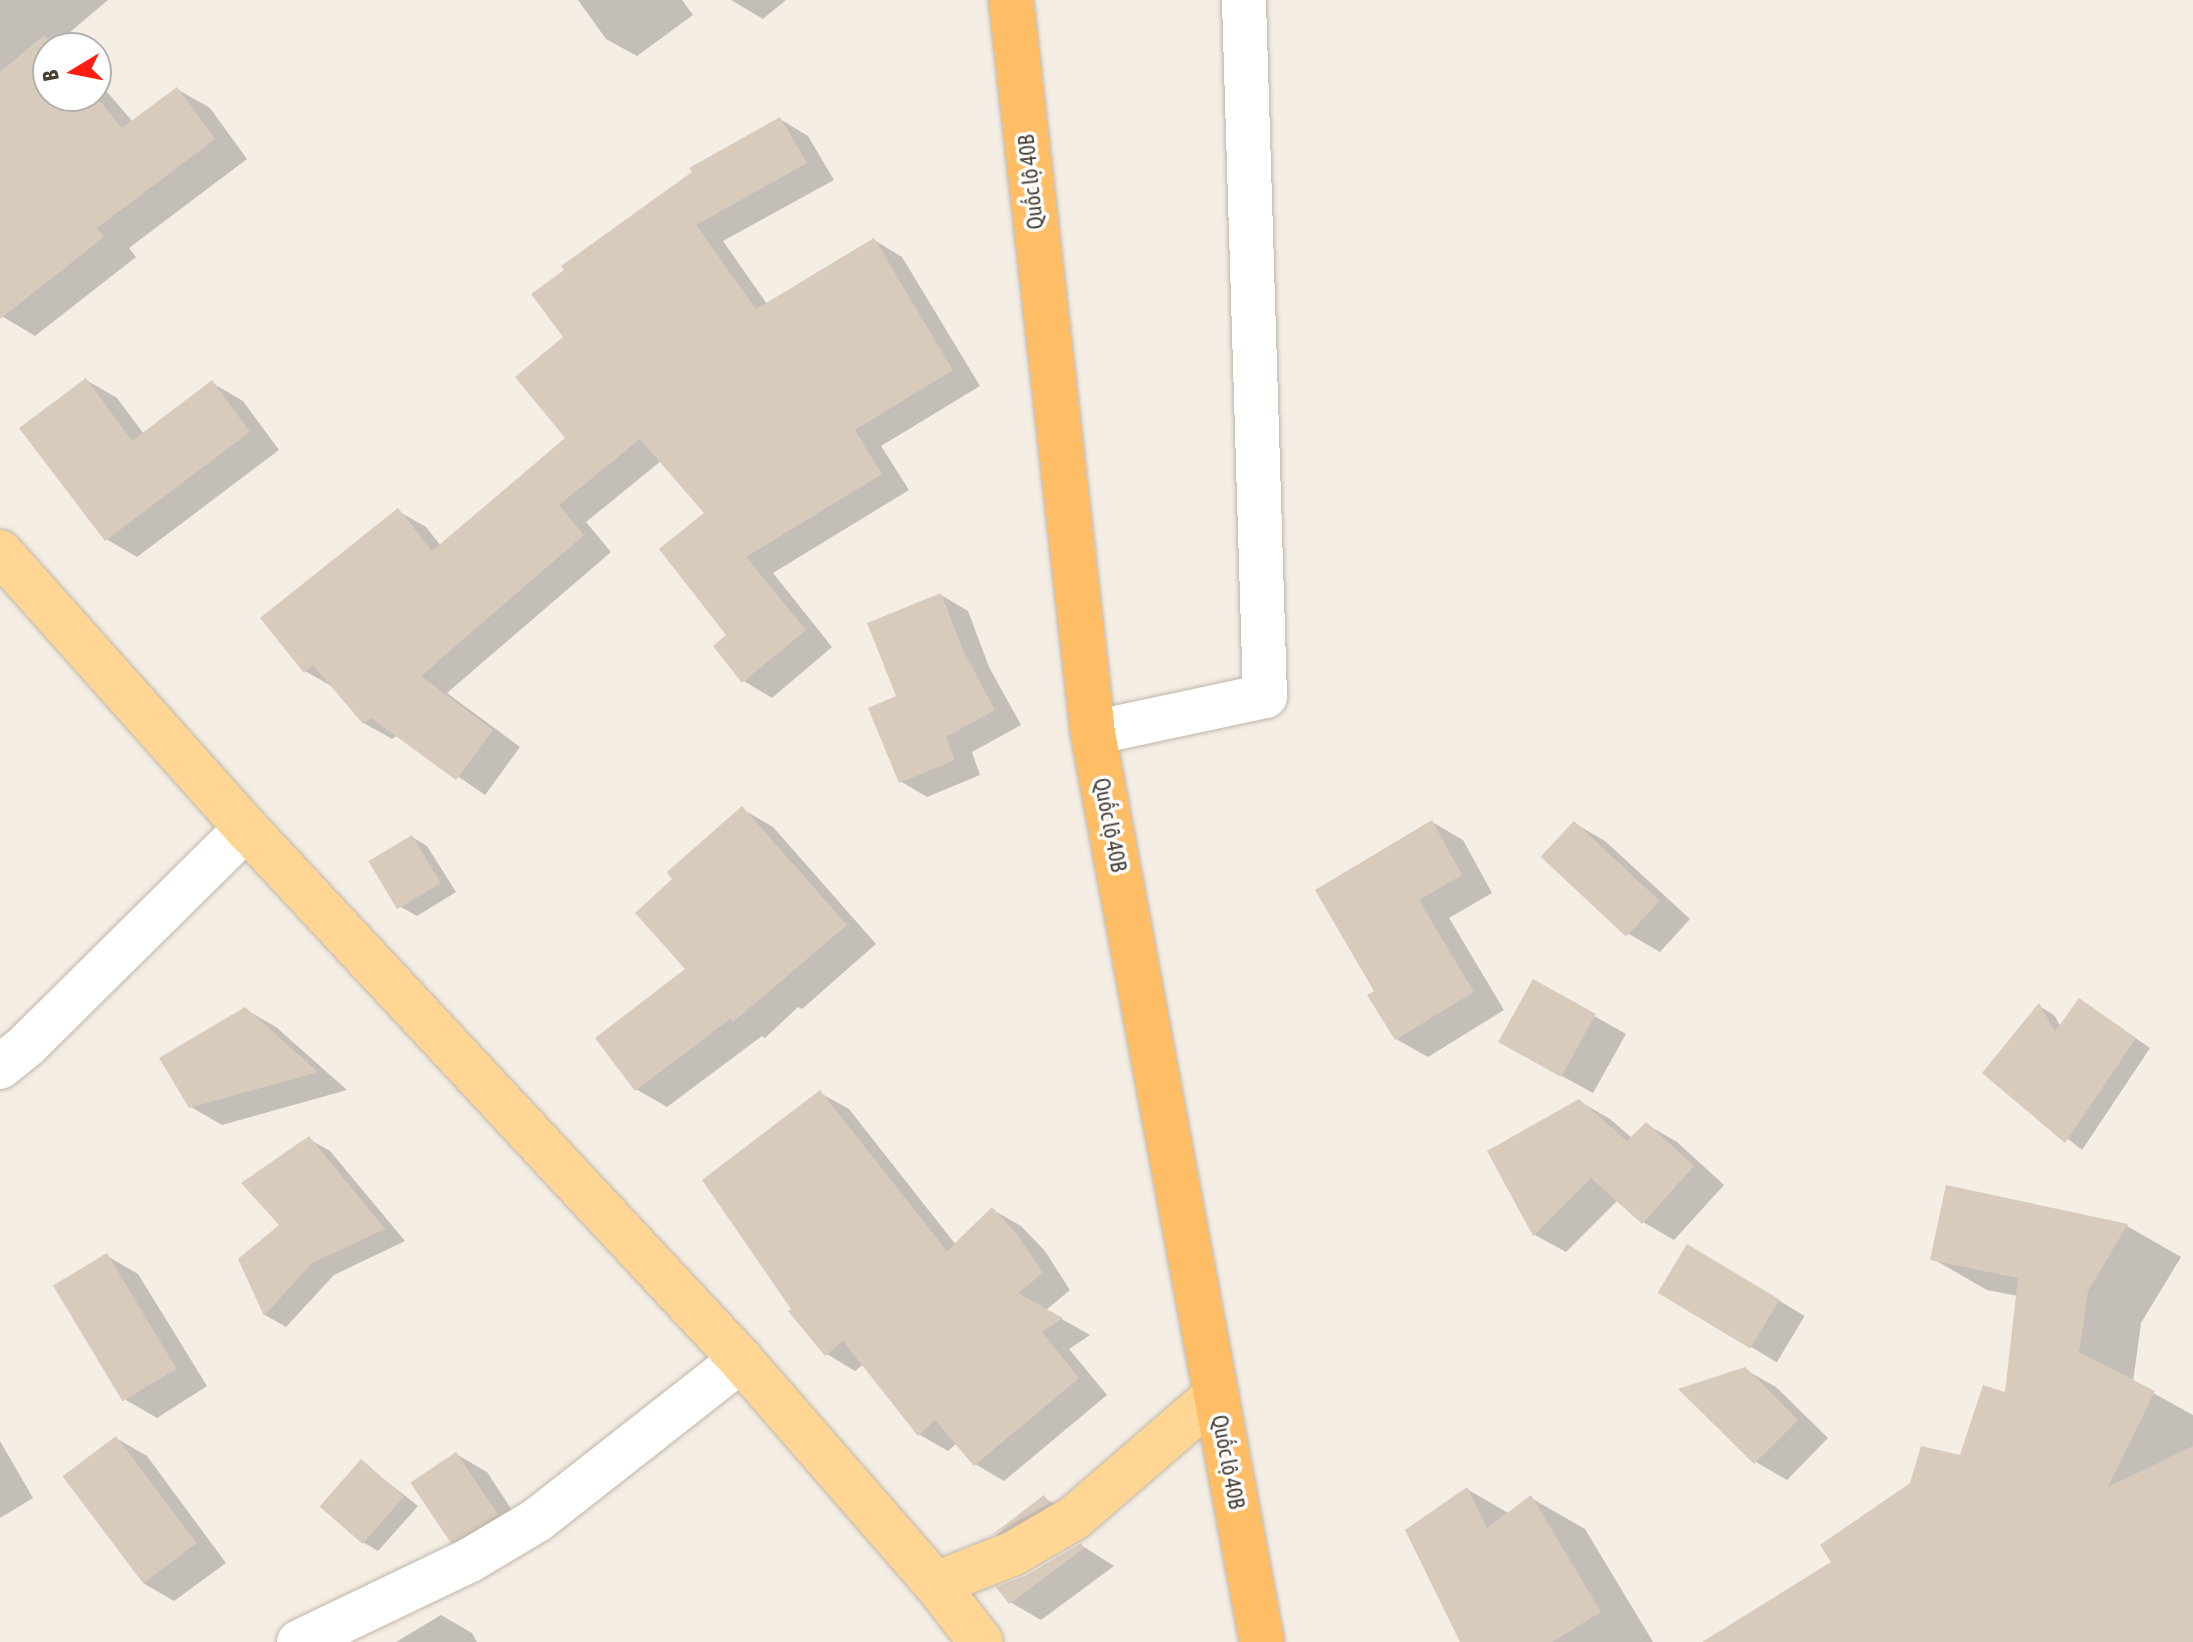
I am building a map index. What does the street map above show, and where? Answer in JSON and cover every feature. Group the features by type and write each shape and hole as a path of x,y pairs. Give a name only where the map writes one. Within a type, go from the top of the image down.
{"highway":[{"name":"Quốc lộ 40B","path":"1011,0 1093,733 1262,1642"}],"main road":[{"path":"0,552 246,828 741,1360 936,1584 981,1642"},
{"path":"936,1584 1014,1553 1074,1518 1216,1395"}],"street":[{"path":"1093,733 1265,696 1244,0"},
{"path":"0,1067 28,1044 246,828"},
{"path":"299,1642 470,1560 537,1520 741,1360"}],"building":[{"path":"32,45 32,112 109,112 122,128 177,87 215,139 97,228 104,237 0,319 0,72"},
{"path":"780,117 807,163 696,225 756,309 874,238 953,370 855,430 882,474 746,557 806,630 742,683 713,646 726,635 659,549 704,513 640,439 559,505 584,535 421,676 493,730 456,780 371,718 363,724 313,665 304,673 260,618 398,508 432,551 565,438 515,377 563,337 531,294 564,270 561,266 692,172 689,168"},
{"path":"86,378 132,441 212,380 250,432 105,541 19,428"},
{"path":"941,593 963,650 995,710 946,737 955,760 899,783 868,708 896,696 867,623"},
{"path":"742,806 847,925 733,1022 730,1019 635,1091 595,1038 685,969 635,913 672,879 667,872"},
{"path":"1432,820 1462,875 1419,900 1474,992 1395,1040 1367,995 1374,991 1315,890"},
{"path":"1574,821 1660,901 1626,937 1541,857"},
{"path":"412,835 441,883 397,909 368,861"},
{"path":"1533,979 1596,1014 1561,1077 1498,1042"},
{"path":"2079,998 2136,1038 2065,1143 1982,1073 2039,1003 2055,1032"},
{"path":"245,1007 318,1072 189,1108 159,1058"},
{"path":"820,1090 947,1251 992,1207 1016,1233 1043,1273 1018,1293 1063,1318 1042,1332 1079,1378 974,1466 935,1420 918,1436 843,1341 825,1356 788,1311 791,1309 702,1180"},
{"path":"1579,1099 1627,1141 1646,1122 1694,1166 1642,1224 1591,1178 1533,1236 1487,1151"},
{"path":"309,1136 385,1229 312,1263 264,1316 238,1259 279,1225 241,1183"},
{"path":"1946,1185 2128,1224 2088,1291 2079,1352 2155,1391 2108,1487 2193,1446 2193,1642 1702,1642 1831,1562 1820,1545 1910,1483 1921,1446 1960,1455 1983,1385 2005,1392 2018,1278 1930,1260"},
{"path":"1687,1244 1780,1300 1750,1348 1658,1293"},
{"path":"107,1253 177,1369 123,1401 53,1285"},
{"path":"1745,1367 1798,1420 1754,1464 1678,1389"},
{"path":"116,1436 197,1543 143,1583 62,1476"},
{"path":"456,1452 498,1514 452,1545 410,1483"},
{"path":"361,1459 404,1496 363,1544 320,1507"},
{"path":"1467,1487 1487,1528 1531,1495 1601,1612 1552,1642 1460,1642 1405,1530"},
{"path":"1044,1495 1050,1503 992,1535"},
{"path":"1081,1543 1084,1548 1009,1604 996,1587 1027,1575"}]}
